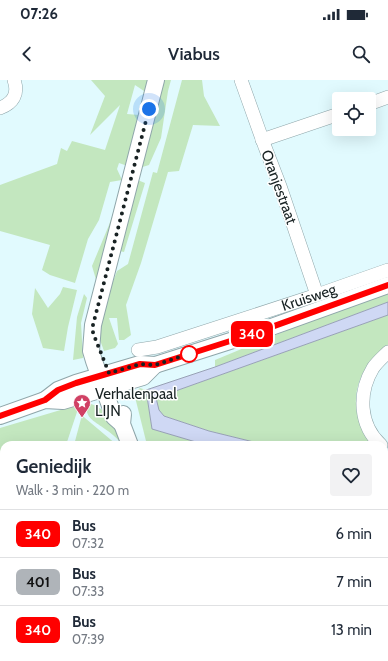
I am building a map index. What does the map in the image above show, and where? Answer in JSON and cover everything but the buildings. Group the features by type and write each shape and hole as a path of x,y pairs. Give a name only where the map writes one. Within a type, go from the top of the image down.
{"street":[{"path":"0,108 12,102 16,94 14,80"},
{"path":"128,441 122,424 114,418 93,333 93,325 156,80"},
{"name":"Oranjestraat","path":"241,80 280,186 317,295"},
{"path":"376,101 388,97"},
{"path":"262,140 332,116"},
{"name":"Kruisweg","path":"138,350 157,347 317,295 388,270"},
{"name":"Kruisweg","path":"0,416 45,400 63,401 106,381 143,377 155,365 249,335 388,285"},
{"path":"377,441 366,426 362,404 365,386 370,373 378,361 388,352"}],"green space":[{"path":"91,80 171,80 161,138 149,165 136,169 119,163 117,169 122,180 110,182 99,220 88,239 75,283 50,275 42,270 50,245 0,231 0,185 57,164 61,148 67,151 72,141 105,150 120,105 90,135 105,96","holes":["135,85 144,91 139,115 127,114"]},
{"path":"182,80 202,80 204,96 220,126 193,125 179,171 168,172 141,263 126,305 131,335 124,340 119,340 117,318 109,318 118,344 115,348 104,351 100,340 100,326 103,307 117,271 128,264 153,172 157,173"},
{"path":"125,178 135,179 145,183 124,252 119,251 97,283 92,266 109,225"},
{"path":"63,287 77,290 64,351 43,348 32,314 35,288 48,308 60,294"},
{"path":"388,292 388,302 215,367 215,360 336,310"},
{"path":"84,294 87,298 81,323 83,358 73,360 77,317"},
{"path":"388,315 388,345 374,357 366,367 360,378 357,390 356,401 360,424 370,441 250,441 209,431 164,416 159,411 156,398"},
{"path":"140,388 146,390 152,429 192,441 146,441 134,393"},
{"path":"91,404 99,408 110,418 120,429 120,441 90,417 86,410 86,406"},
{"path":"74,406 78,409 67,441 0,441 0,428"},
{"path":"82,415 112,441 75,441"}],"water":[{"path":"388,302 388,315 156,398 159,410 164,416 209,431 250,441 192,441 152,429 146,390 215,367"}],"bus line":[{"name":"340","path":"0,416 45,400 58,390 99,375 140,364 155,365 249,335 388,285"}],"place":[{"name":"Verhalenpaal LIJN","path":"82,418"}],"route":[{"path":"149,109 118,225 93,325 93,333 109,373 140,364 155,365 189,354"}]}
